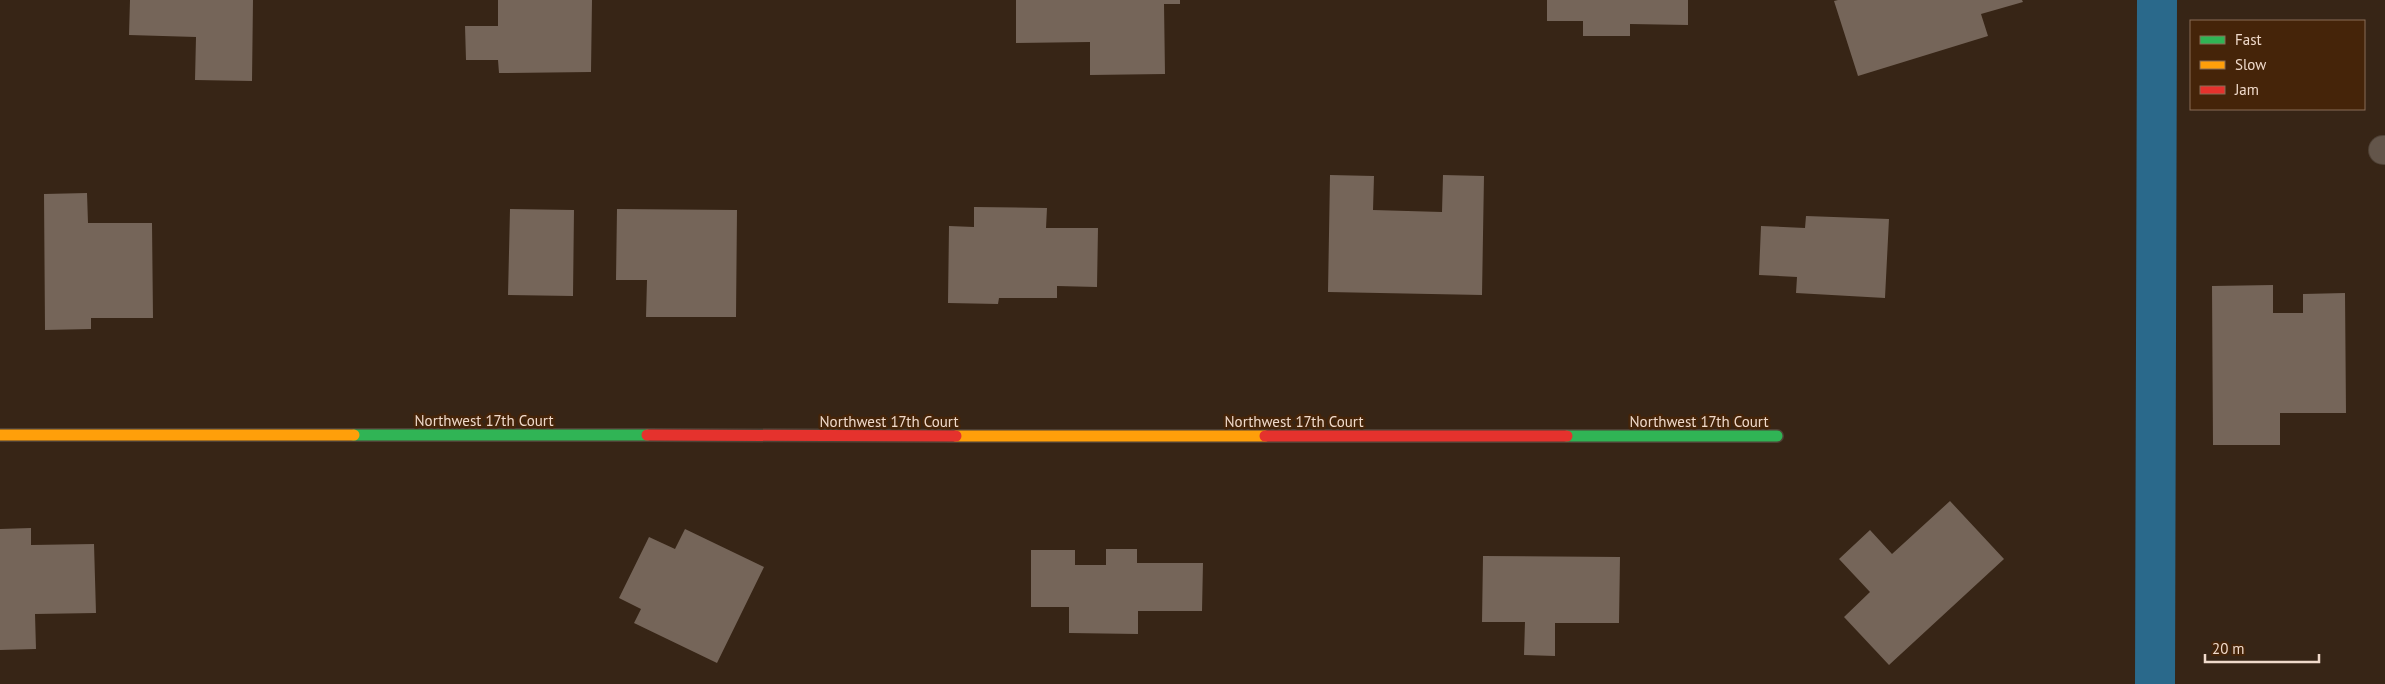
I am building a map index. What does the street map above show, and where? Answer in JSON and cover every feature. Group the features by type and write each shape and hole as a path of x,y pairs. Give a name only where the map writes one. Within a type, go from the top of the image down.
{"street":[{"name":"Northwest 17th Court","path":"0,435 1778,436"}],"building":[{"path":"130,0 253,0 252,81 195,80 196,37 129,35"},
{"path":"498,0 592,0 591,72 499,73 498,60 466,60 465,26 498,26"},
{"path":"1016,0 1180,0 1180,4 1164,4 1165,74 1090,75 1090,42 1016,43"},
{"path":"1547,0 1688,0 1688,25 1630,24 1630,36 1583,36 1583,21 1547,21"},
{"path":"2022,0 2023,2 1981,14 1988,36 1858,76 1834,1"},
{"path":"1330,175 1374,176 1373,210 1442,212 1443,175 1484,176 1482,295 1328,292"},
{"path":"87,193 88,223 152,223 153,318 91,318 91,329 45,330 44,194"},
{"path":"974,207 1047,208 1046,228 1098,228 1097,287 1057,286 1057,298 999,298 998,304 948,303 949,226 974,227"},
{"path":"510,209 574,210 573,296 508,295"},
{"path":"617,209 737,210 736,317 646,317 647,280 616,280"},
{"path":"1806,216 1889,219 1885,298 1796,293 1797,277 1759,275 1761,226 1805,228"},
{"path":"2273,285 2273,313 2303,313 2303,294 2345,293 2346,413 2280,413 2280,445 2213,445 2212,286"},
{"path":"1950,501 2004,559 1889,665 1844,617 1870,592 1839,559 1870,530 1892,554"},
{"path":"31,528 31,545 94,544 96,613 35,614 36,649 0,650 0,529"},
{"path":"685,529 764,567 717,663 634,623 641,609 619,598 649,537 675,549"},
{"path":"1106,549 1137,549 1137,563 1203,563 1202,611 1138,611 1138,634 1069,633 1069,607 1031,607 1031,550 1075,550 1075,565 1106,565"},
{"path":"1483,556 1620,557 1619,623 1555,623 1555,656 1524,655 1525,622 1482,622"}],"waterway":[{"path":"2155,684 2157,0"}],"traffic: fast":[{"path":"354,435 647,435"},
{"path":"1567,436 1777,436"}],"traffic: slow":[{"path":"0,435 354,435"},
{"path":"956,436 1265,436"}],"traffic: jam":[{"path":"647,435 956,436"},
{"path":"1265,436 1567,436"}]}
